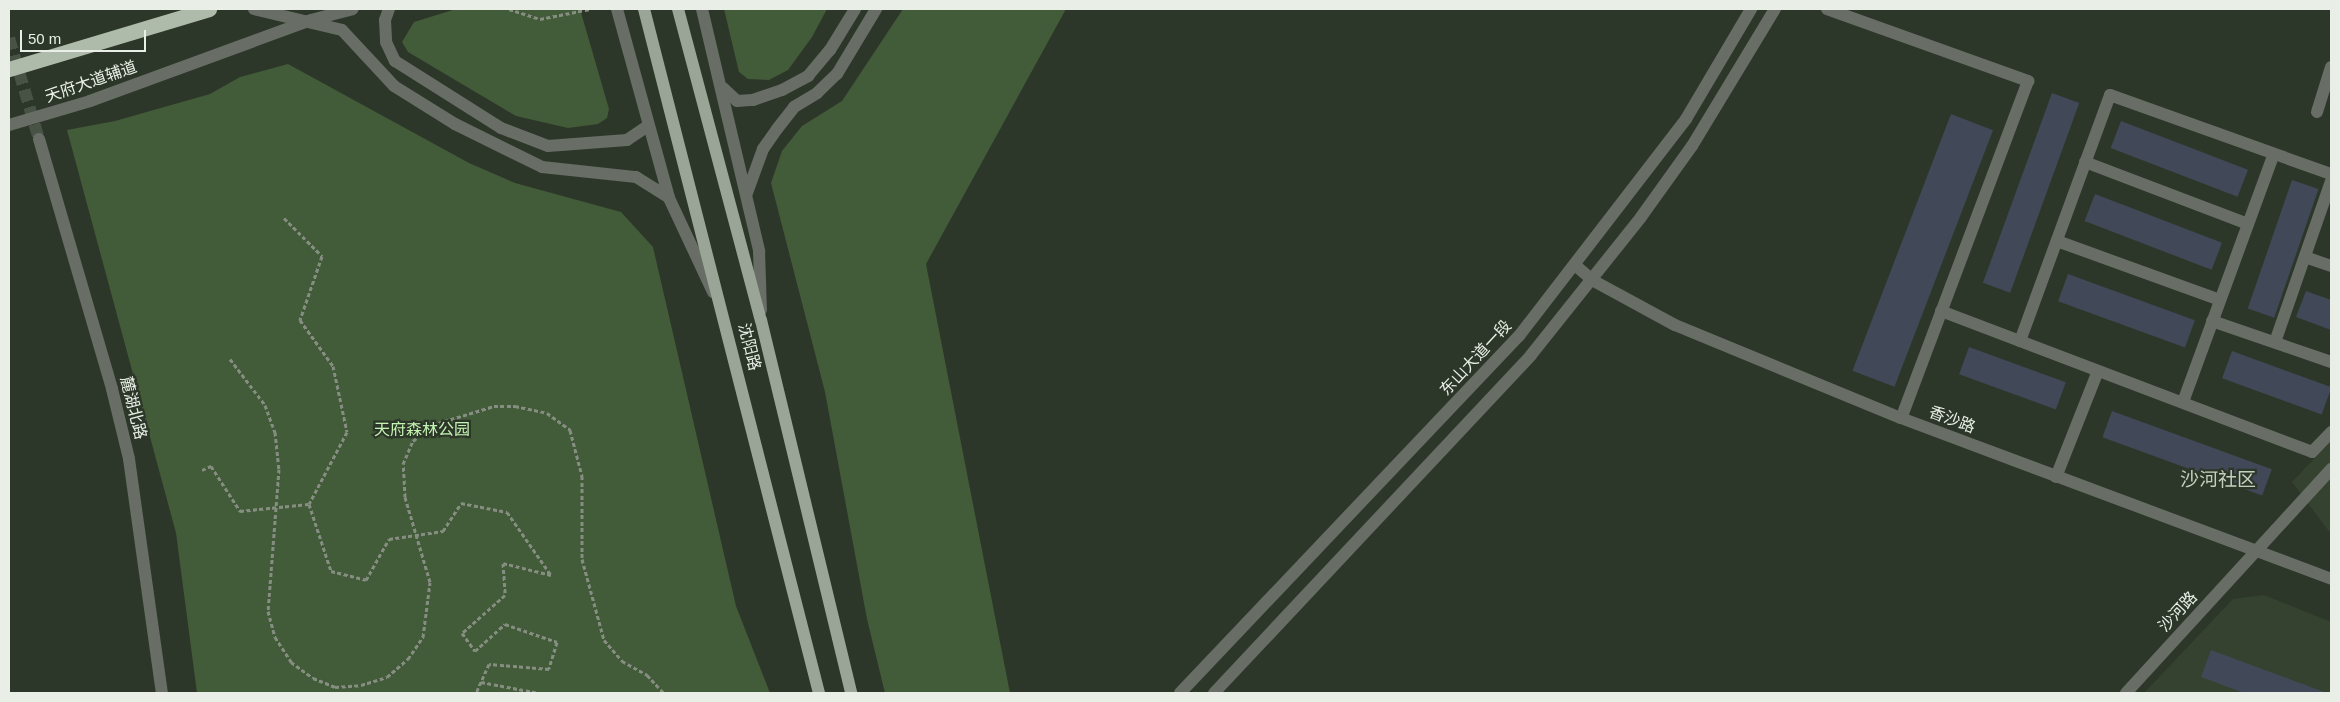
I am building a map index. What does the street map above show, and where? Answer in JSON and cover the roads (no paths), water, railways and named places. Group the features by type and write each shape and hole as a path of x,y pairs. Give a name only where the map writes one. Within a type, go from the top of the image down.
{"highway":[{"path":"9,70 208,9"}],"main road":[{"name":"沈阳路","path":"644,9 725,316 819,693"},
{"name":"沈阳路","path":"678,9 761,320 852,693"}],"street":[{"path":"254,9 311,20 342,30 394,86 454,124 542,167 636,177 669,198"},
{"name":"天府大道辅道","path":"9,125 90,101 311,20 353,9"},
{"path":"390,9 385,20 386,42 395,61 501,128 548,146 627,140 648,126"},
{"path":"617,9 669,198 725,316"},
{"path":"702,9 723,88 759,251 761,320"},
{"path":"723,88 736,101 753,100 782,90 808,76 830,50 855,9"},
{"path":"747,193 763,149 772,136 794,108 837,74 876,9"},
{"name":"东山大道一段","path":"1180,693 1519,336 1686,119 1751,9"},
{"path":"1214,693 1531,355 1592,280 1692,146 1775,9"},
{"path":"1827,9 2028,81 1901,418"},
{"path":"2317,112 2331,67"},
{"path":"2020,341 2110,95 2331,174"},
{"name":"麓湖北路","path":"39,139 112,389 129,460 162,693"},
{"path":"2183,402 2274,154"},
{"path":"2086,162 2248,224"},
{"path":"2274,342 2331,181"},
{"path":"2057,241 2220,300"},
{"path":"2305,257 2331,266"},
{"name":"香沙路","path":"1575,265 1592,280 1675,325 1901,418 2331,579"},
{"path":"1941,311 2312,452 2331,432"},
{"path":"2212,321 2331,362"},
{"path":"2056,477 2098,370"},
{"name":"沙河路","path":"2126,693 2331,469"}],"tunnel":[{"path":"9,38 39,139"}],"district":[{"name":"沙河社区","path":"2218,480"}],"park label":[{"name":"天府森林公园","path":"422,430"}]}
